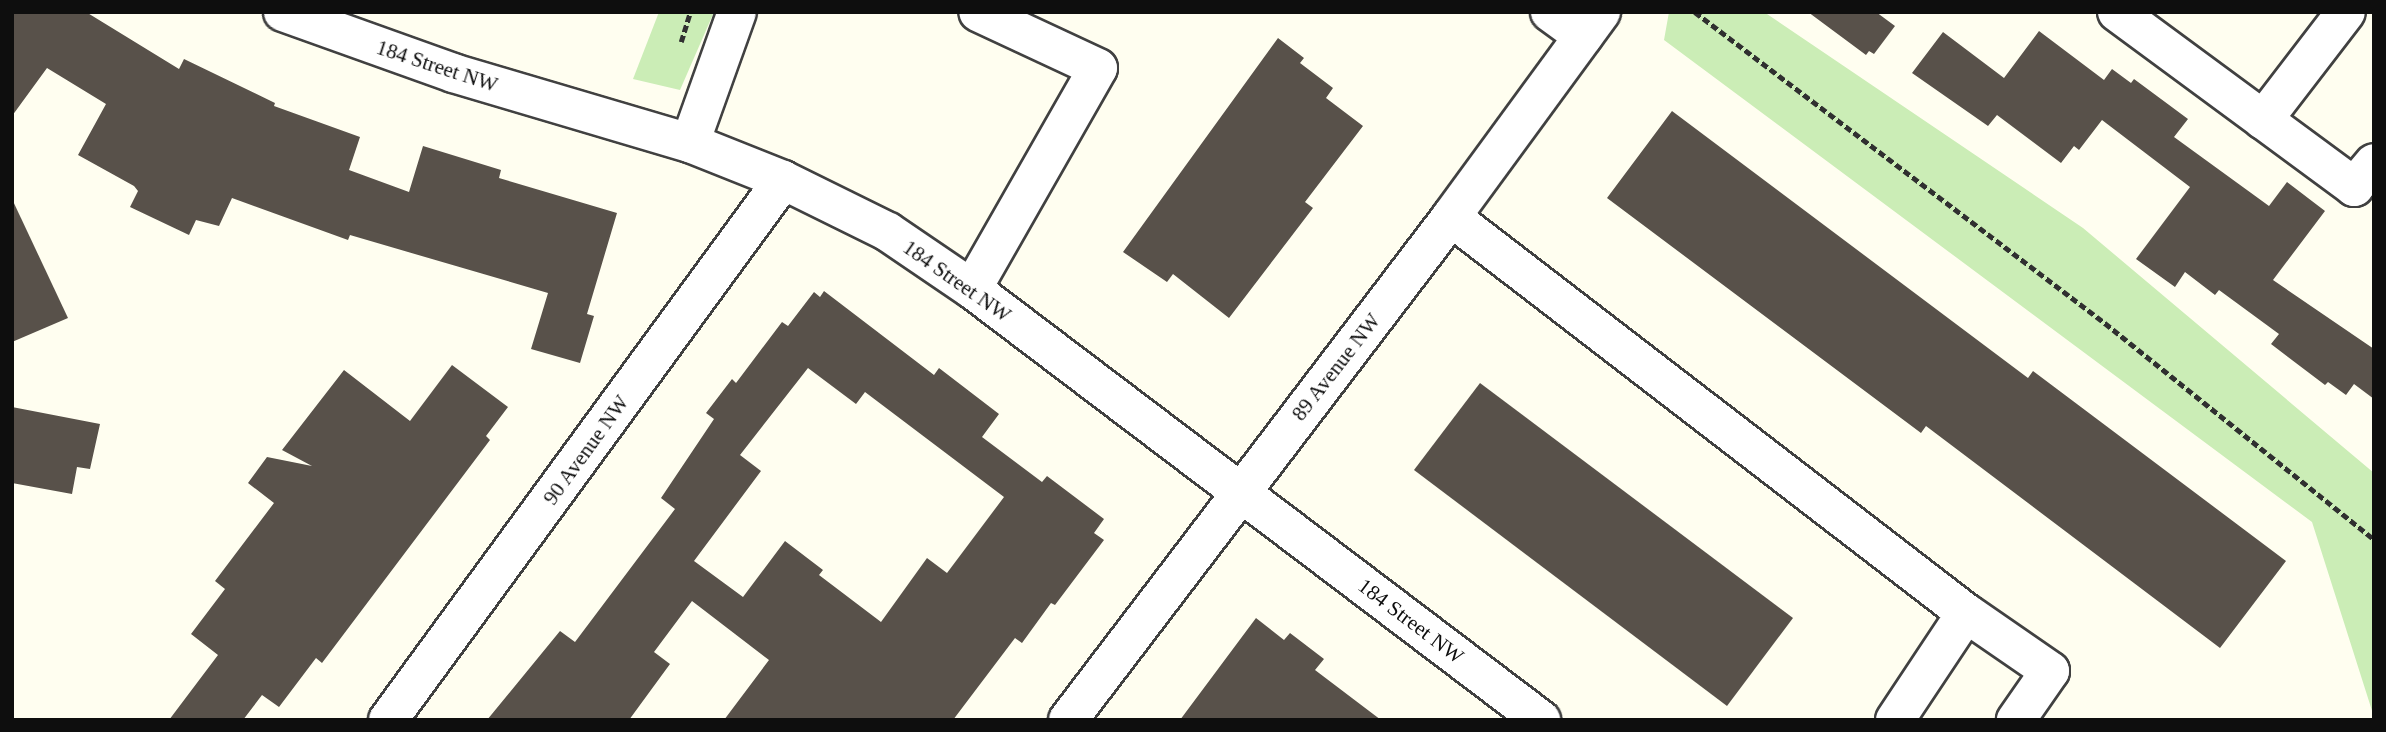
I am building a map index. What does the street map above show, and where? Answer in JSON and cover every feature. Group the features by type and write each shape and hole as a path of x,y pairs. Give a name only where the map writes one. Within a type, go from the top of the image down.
{"street":[{"name":"184 Street NW","path":"283,12 453,73 690,143 783,180 888,232 972,289 1541,720"},
{"path":"690,143 737,12"},
{"path":"972,289 1098,68 978,12"},
{"path":"1550,12 1592,24"},
{"path":"2117,12 2354,187 2374,163"},
{"path":"2263,120 2348,12 2374,29"},
{"name":"89 Avenue NW","path":"1069,720 1240,491 1451,218 1592,24"},
{"name":"90 Avenue NW","path":"388,720 783,180"},
{"path":"1451,218 1966,613 2050,671 2016,720"},
{"path":"1895,720 1966,613"}],"path":[{"path":"1695,12 2105,323 2374,539"}],"green space":[{"path":"659,12 714,12 680,90 633,79"},
{"path":"1669,12 1764,12 2083,228 2374,473 2374,717 2312,522 1664,40"}],"building":[{"path":"12,12 86,12 179,69 184,59 275,103 274,106 360,137 349,170 409,192 423,146 501,170 499,178 617,213 587,314 594,316 580,363 531,349 548,293 350,235 348,240 232,198 219,226 196,220 189,235 130,207 138,191 134,186 78,155 106,104 47,68 12,116"},
{"path":"1808,12 1876,12 1895,26 1874,54 1869,51 1866,55"},
{"path":"2039,31 2104,80 2112,69 2131,83 2134,79 2188,119 2174,137 2269,206 2287,182 2325,211 2273,280 2374,349 2374,399 2354,384 2346,395 2328,382 2325,385 2271,344 2279,334 2219,290 2215,295 2185,272 2175,287 2136,259 2190,187 2102,120 2079,150 2074,146 2061,163 1997,115 1988,126 1912,73 1943,32 2004,78"},
{"path":"1278,38 1304,58 1300,63 1333,88 1326,98 1363,126 1305,202 1313,208 1229,318 1173,274 1167,282 1123,252"},
{"path":"1672,111 2028,378 2033,371 2286,561 2220,648 1926,426 1921,433 1607,198"},
{"path":"12,199 68,318 12,342"},
{"path":"824,291 934,375 939,368 999,414 982,437 1042,482 1047,476 1104,519 1094,533 1104,540 1055,605 1051,603 1022,643 1015,638 953,720 724,720 769,660 692,601 654,652 670,664 629,720 487,720 560,631 575,642 675,509 661,498 714,419 706,413 732,379 736,383 782,322 788,326 814,292 820,297","holes":["808,368 856,404 865,392 1004,497 947,573 927,558 881,622 819,575 823,570 785,541 743,597 694,561 761,471 740,455"]},
{"path":"452,365 508,407 486,436 490,440 322,663 316,658 279,707 262,695 243,720 169,720 218,655 191,634 225,589 215,581 274,503 248,483 267,457 312,466 282,450 344,370 410,421"},
{"path":"1480,383 1793,618 1727,706 1414,470"},
{"path":"12,407 100,424 90,469 77,467 72,494 12,483"},
{"path":"1256,618 1284,640 1290,633 1324,659 1315,670 1381,720 1180,720"}]}
